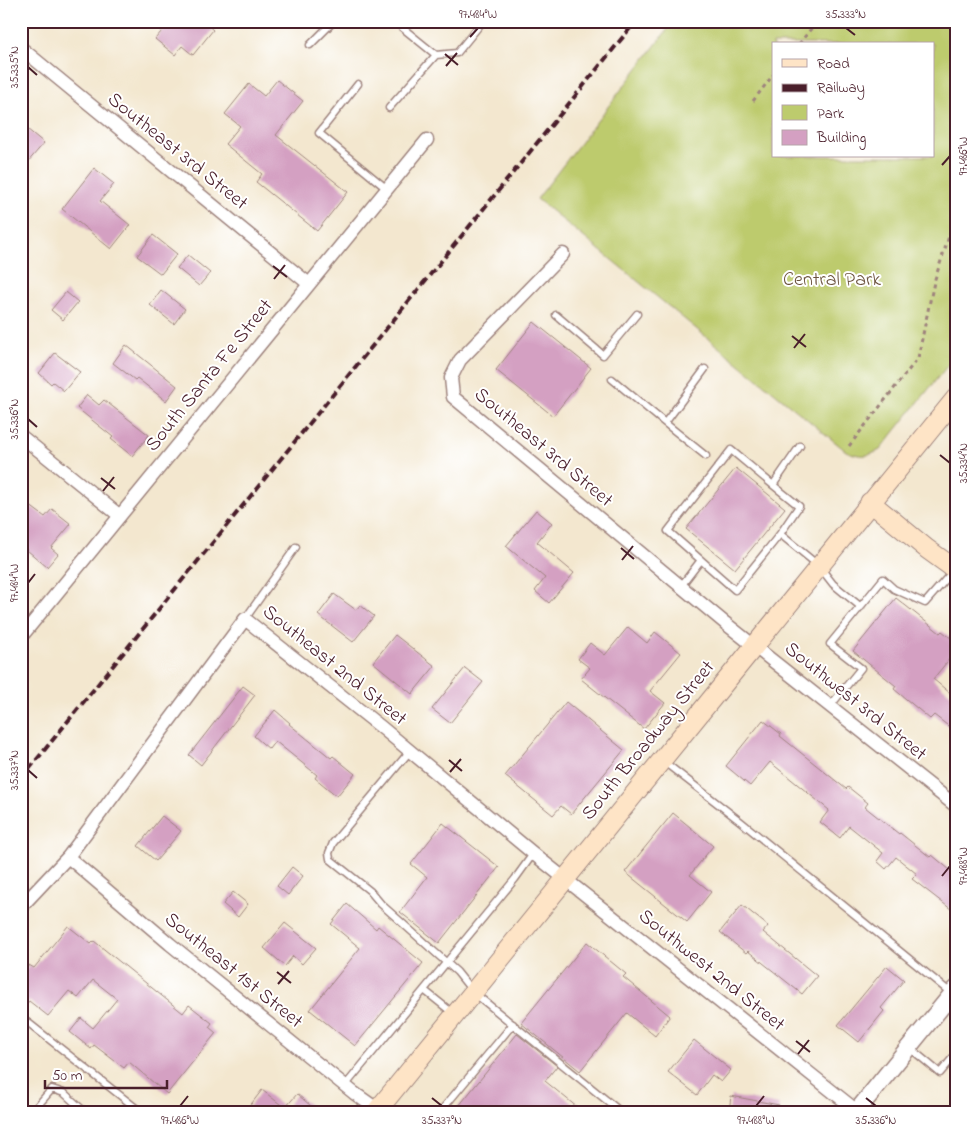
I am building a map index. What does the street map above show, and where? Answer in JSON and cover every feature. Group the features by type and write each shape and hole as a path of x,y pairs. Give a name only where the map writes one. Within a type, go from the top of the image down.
{"main road":[{"name":"South Broadway Street","path":"378,1111 956,398"},
{"path":"870,502 955,570"}],"street":[{"name":"Southeast 3rd Street","path":"21,48 309,284"},
{"name":"South Santa Fe Street","path":"21,637 428,140"},
{"name":"Southeast 3rd Street","path":"563,254 460,360 451,378 453,397 755,645"},
{"path":"21,436 120,516"},
{"name":"Southeast 2nd Street","path":"21,907 68,857 245,619 410,751 533,854 566,878"},
{"name":"Southwest 3rd Street","path":"755,645 956,806"},
{"name":"Southeast 1st Street","path":"68,857 170,944 378,1111"},
{"name":"Southwest 2nd Street","path":"566,878 856,1112"},
{"path":"856,1112 909,1047 952,1000"}],"lane":[{"path":"310,45 334,21"},
{"path":"394,21 436,55"},
{"path":"388,108 436,55 457,53 483,21"},
{"path":"358,84 319,133 387,189"},
{"path":"556,315 603,355 637,314"},
{"path":"665,423 705,369"},
{"path":"612,379 706,456"},
{"path":"773,485 800,446"},
{"path":"731,450 800,506 780,534 735,590 668,531 731,450"},
{"path":"780,534 819,566 833,584 861,607"},
{"path":"245,619 296,546"},
{"path":"681,586 701,560"},
{"path":"830,706 861,668 830,644 883,579 894,589 925,603 955,570"},
{"path":"410,751 333,844 329,853 330,859 370,892 457,972 473,992 621,1112"},
{"path":"662,760 748,827 952,1000"},
{"path":"345,1086 447,963 533,854"},
{"path":"424,990 455,1015"},
{"path":"21,1017 141,1112"},
{"path":"440,1112 512,1024"},
{"path":"909,1047 940,1073 956,1054"},
{"path":"32,1112 52,1088 64,1093 86,1112"}],"path":[{"path":"801,42 817,21"},
{"path":"943,21 956,31"},
{"path":"753,101 772,76"},
{"path":"850,446 918,358 934,282 956,215"}],"green space":[{"name":"Central Park","path":"674,21 956,21 956,355 880,450 867,455 846,451 537,199"}],"building":[{"path":"151,21 203,21 213,30 193,55 182,46 175,55 155,39 162,31"},
{"path":"277,80 303,101 276,135 348,192 317,231 256,182 262,174 225,144 240,126 225,114 249,84 264,96"},
{"path":"21,124 44,143 21,170"},
{"path":"94,168 114,184 100,201 130,225 111,249 62,209"},
{"path":"153,235 177,254 161,274 137,256"},
{"path":"188,255 210,273 199,286 177,268"},
{"path":"161,290 185,309 174,324 150,305"},
{"path":"66,292 78,302 63,320 51,310"},
{"path":"534,322 591,368 553,416 496,370"},
{"path":"126,345 177,386 166,401 137,378 135,380 113,363"},
{"path":"55,353 80,372 64,391 53,382 51,384 39,373"},
{"path":"87,395 99,405 104,400 149,435 132,456 111,439 113,437 77,408"},
{"path":"736,468 785,508 735,569 686,529"},
{"path":"21,499 45,517 52,509 71,524 51,548 58,554 47,567 21,545"},
{"path":"536,510 552,523 537,542 574,573 549,603 535,591 545,578 506,546"},
{"path":"334,594 356,610 360,605 374,616 353,642 318,615"},
{"path":"896,598 940,633 942,631 956,642 956,651 933,679 956,698 956,732 934,715 930,719 894,689 896,686 853,651"},
{"path":"628,627 647,643 655,632 681,653 650,691 665,703 644,729 581,679 590,668 578,659 590,643 605,655"},
{"path":"395,635 435,666 412,694 373,662"},
{"path":"465,668 483,682 450,723 432,709"},
{"path":"243,686 255,695 201,765 189,755"},
{"path":"566,702 624,750 571,814 561,806 553,815 505,776"},
{"path":"275,710 289,724 331,758 333,756 355,774 337,796 315,778 317,775 275,741 269,749 254,736"},
{"path":"763,720 846,789 848,787 868,803 865,807 930,857 932,855 956,875 956,913 912,879 917,874 896,857 886,869 877,861 883,853 849,826 840,838 820,822 829,810 770,762 750,786 726,766"},
{"path":"673,813 713,846 690,875 711,892 687,922 625,872"},
{"path":"162,816 181,831 156,861 138,846"},
{"path":"443,823 499,867 439,943 400,912 427,877 411,864"},
{"path":"292,867 303,876 288,895 277,886"},
{"path":"233,892 248,904 238,917 223,904"},
{"path":"347,904 376,929 378,926 423,963 355,1046 310,1010 360,948 331,924"},
{"path":"742,905 768,926 763,932 817,976 802,994 748,951 746,953 720,932"},
{"path":"285,923 316,948 302,964 293,956 285,966 264,948"},
{"path":"68,926 91,944 94,941 183,1013 189,1005 212,1023 209,1027 216,1033 167,1094 129,1062 124,1068 94,1045 91,1049 70,1032 81,1018 93,1028 117,999 93,980 78,998 69,991 48,1016 29,1001 21,1011 21,975 29,965 34,968"},
{"path":"587,942 626,974 623,977 670,1016 655,1036 627,1013 580,1071 521,1023"},
{"path":"887,966 904,980 881,1008 884,1011 859,1042 838,1025"},
{"path":"517,1034 557,1066 545,1081 583,1112 454,1112"},
{"path":"694,1040 731,1070 721,1082 712,1075 697,1095 668,1072"},
{"path":"262,1090 285,1108 297,1094 318,1112 245,1112"},
{"path":"731,1096 779,1105 778,1112 729,1112"}],"railway":[{"path":"21,779 636,21"}]}
